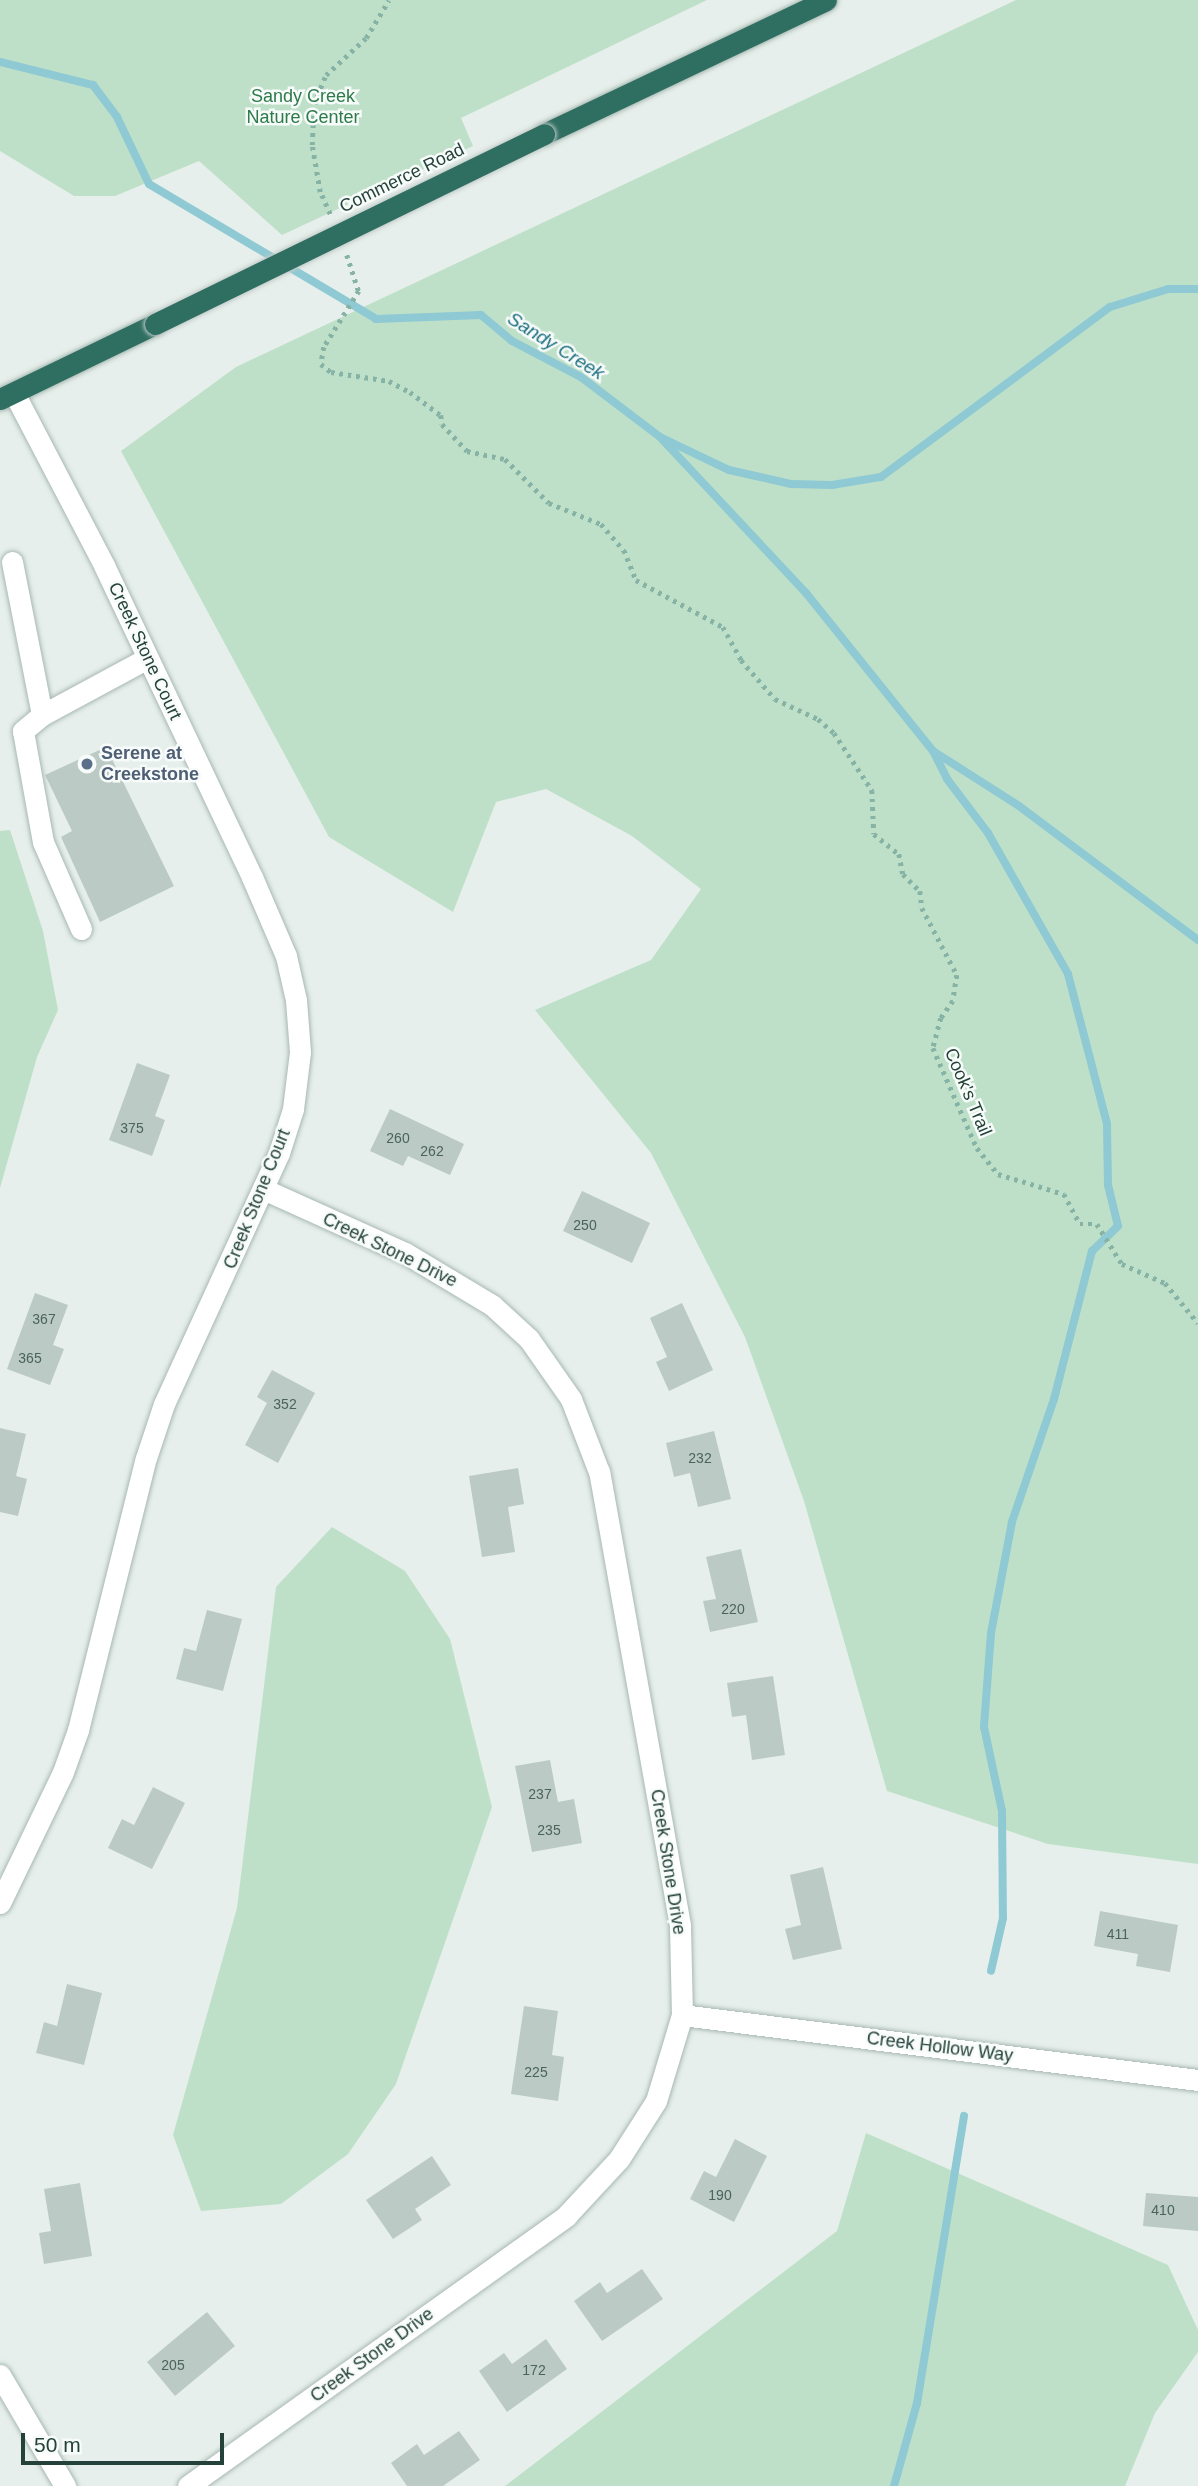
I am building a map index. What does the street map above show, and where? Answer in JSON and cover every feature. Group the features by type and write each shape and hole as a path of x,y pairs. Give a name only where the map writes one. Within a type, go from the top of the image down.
{"highway":[{"name":"Commerce Road","path":"7,396 544,134 826,0"}],"street":[{"name":"Creek Stone Court","path":"0,1903 63,1772 78,1730 146,1458 164,1404 263,1189 293,1109 300,1052 296,1000 286,956 272,922 148,658 7,396"},
{"path":"12,562 42,715"},
{"path":"81,929 43,842 23,731 42,715 148,658"},
{"name":"Creek Stone Drive","path":"188,2486 566,2217 620,2159 656,2101 682,2014 680,1925 601,1485 571,1399 529,1339 492,1305 405,1253 263,1189"},
{"name":"Creek Hollow Way","path":"682,2014 1198,2080"},
{"path":"0,2375 65,2486"}],"path":[{"path":"331,216 320,192 312,145 314,104 326,75 366,38 388,0"},
{"name":"Cook's Trail","path":"341,241 359,291 348,313 324,347 321,364 352,379 389,381 410,392 441,415 442,424 467,451 505,459 524,473 549,503 601,524 624,550 636,580 723,627 758,682 775,699 818,719 834,733 872,790 874,834 899,854 903,874 920,891 922,908 957,975 953,1001 938,1026 933,1048 977,1148 998,1174 1065,1194 1080,1224 1097,1224 1115,1256 1125,1266 1165,1283 1198,1323"}],"green space":[{"name":"Sandy Creek Nature Center","path":"0,0 707,0 461,118 473,146 282,235 199,161 115,196 74,196 0,151"},
{"path":"1016,0 1198,0 1198,1864 1048,1844 887,1791 804,1501 745,1337 651,1153 535,1010 651,960 701,889 632,836 546,789 496,802 453,912 329,837 121,451 236,367"},
{"path":"10,830 43,931 58,1010 37,1057 0,1188 0,831"},
{"path":"332,1527 405,1571 450,1639 492,1807 396,2084 348,2154 281,2204 201,2211 173,2135 237,1908 276,1587"},
{"path":"866,2133 1168,2265 1198,2330 1198,2352 1155,2413 1125,2486 505,2486 837,2231"}],"building":[{"path":"106,747 174,886 100,922 61,837 72,831 45,775"},
{"path":"137,1063 170,1075 155,1116 165,1120 152,1156 109,1140"},
{"path":"390,1109 464,1144 450,1175 408,1156 403,1166 370,1151"},
{"path":"582,1191 650,1223 632,1263 563,1231"},
{"path":"35,1293 68,1305 53,1345 64,1349 50,1385 7,1369"},
{"path":"682,1303 713,1370 669,1391 656,1362 667,1357 650,1318"},
{"path":"272,1370 315,1393 278,1463 245,1445 267,1403 257,1397"},
{"path":"0,1428 26,1434 16,1476 27,1479 18,1516 0,1512"},
{"path":"714,1431 731,1499 698,1507 690,1473 674,1477 666,1443"},
{"path":"518,1468 524,1504 508,1507 515,1552 482,1557 469,1476"},
{"path":"741,1549 758,1622 710,1632 703,1601 716,1599 706,1557"},
{"path":"207,1610 242,1619 223,1691 176,1679 184,1648 196,1651"},
{"path":"773,1676 785,1755 752,1760 746,1715 732,1717 727,1683"},
{"path":"550,1760 558,1802 574,1799 582,1843 532,1852 515,1766"},
{"path":"153,1787 185,1803 152,1869 108,1848 122,1819 134,1825"},
{"path":"823,1867 842,1949 793,1960 785,1929 801,1925 790,1875"},
{"path":"1100,1911 1178,1925 1170,1972 1136,1966 1138,1954 1094,1946"},
{"path":"67,1984 102,1993 84,2065 36,2053 44,2022 57,2026"},
{"path":"524,2006 558,2011 552,2055 564,2057 558,2101 511,2094"},
{"path":"735,2139 767,2156 734,2222 690,2199 704,2171 716,2177"},
{"path":"432,2156 451,2185 415,2209 422,2220 393,2239 366,2200"},
{"path":"80,2183 92,2256 44,2264 39,2233 51,2231 44,2189"},
{"path":"1146,2193 1198,2197 1198,2231 1143,2226"},
{"path":"642,2269 663,2299 602,2341 574,2301 600,2282 607,2293"},
{"path":"207,2312 235,2346 175,2396 147,2362"},
{"path":"546,2339 567,2369 507,2412 479,2371 504,2353 512,2364"},
{"path":"459,2431 480,2460 443,2486 407,2486 391,2463 417,2444 424,2455"}],"waterway":[{"name":"Sandy Creek","path":"0,62 93,85 117,117 149,184 376,319 481,315 512,341 581,377 660,437 729,470 791,484 832,485 881,477 1110,307 1168,289 1198,289"},
{"path":"660,437 806,593 933,751 947,779 988,833 1068,974 1107,1124 1108,1185 1118,1226 1092,1251 1054,1399 1012,1522 991,1633 984,1727 1002,1811 1003,1918 991,1971"},
{"path":"933,751 1019,806 1198,940"},
{"path":"894,2486 917,2403 964,2116"}],"place":[{"name":"Serene at Creekstone","path":"87,764"}]}
